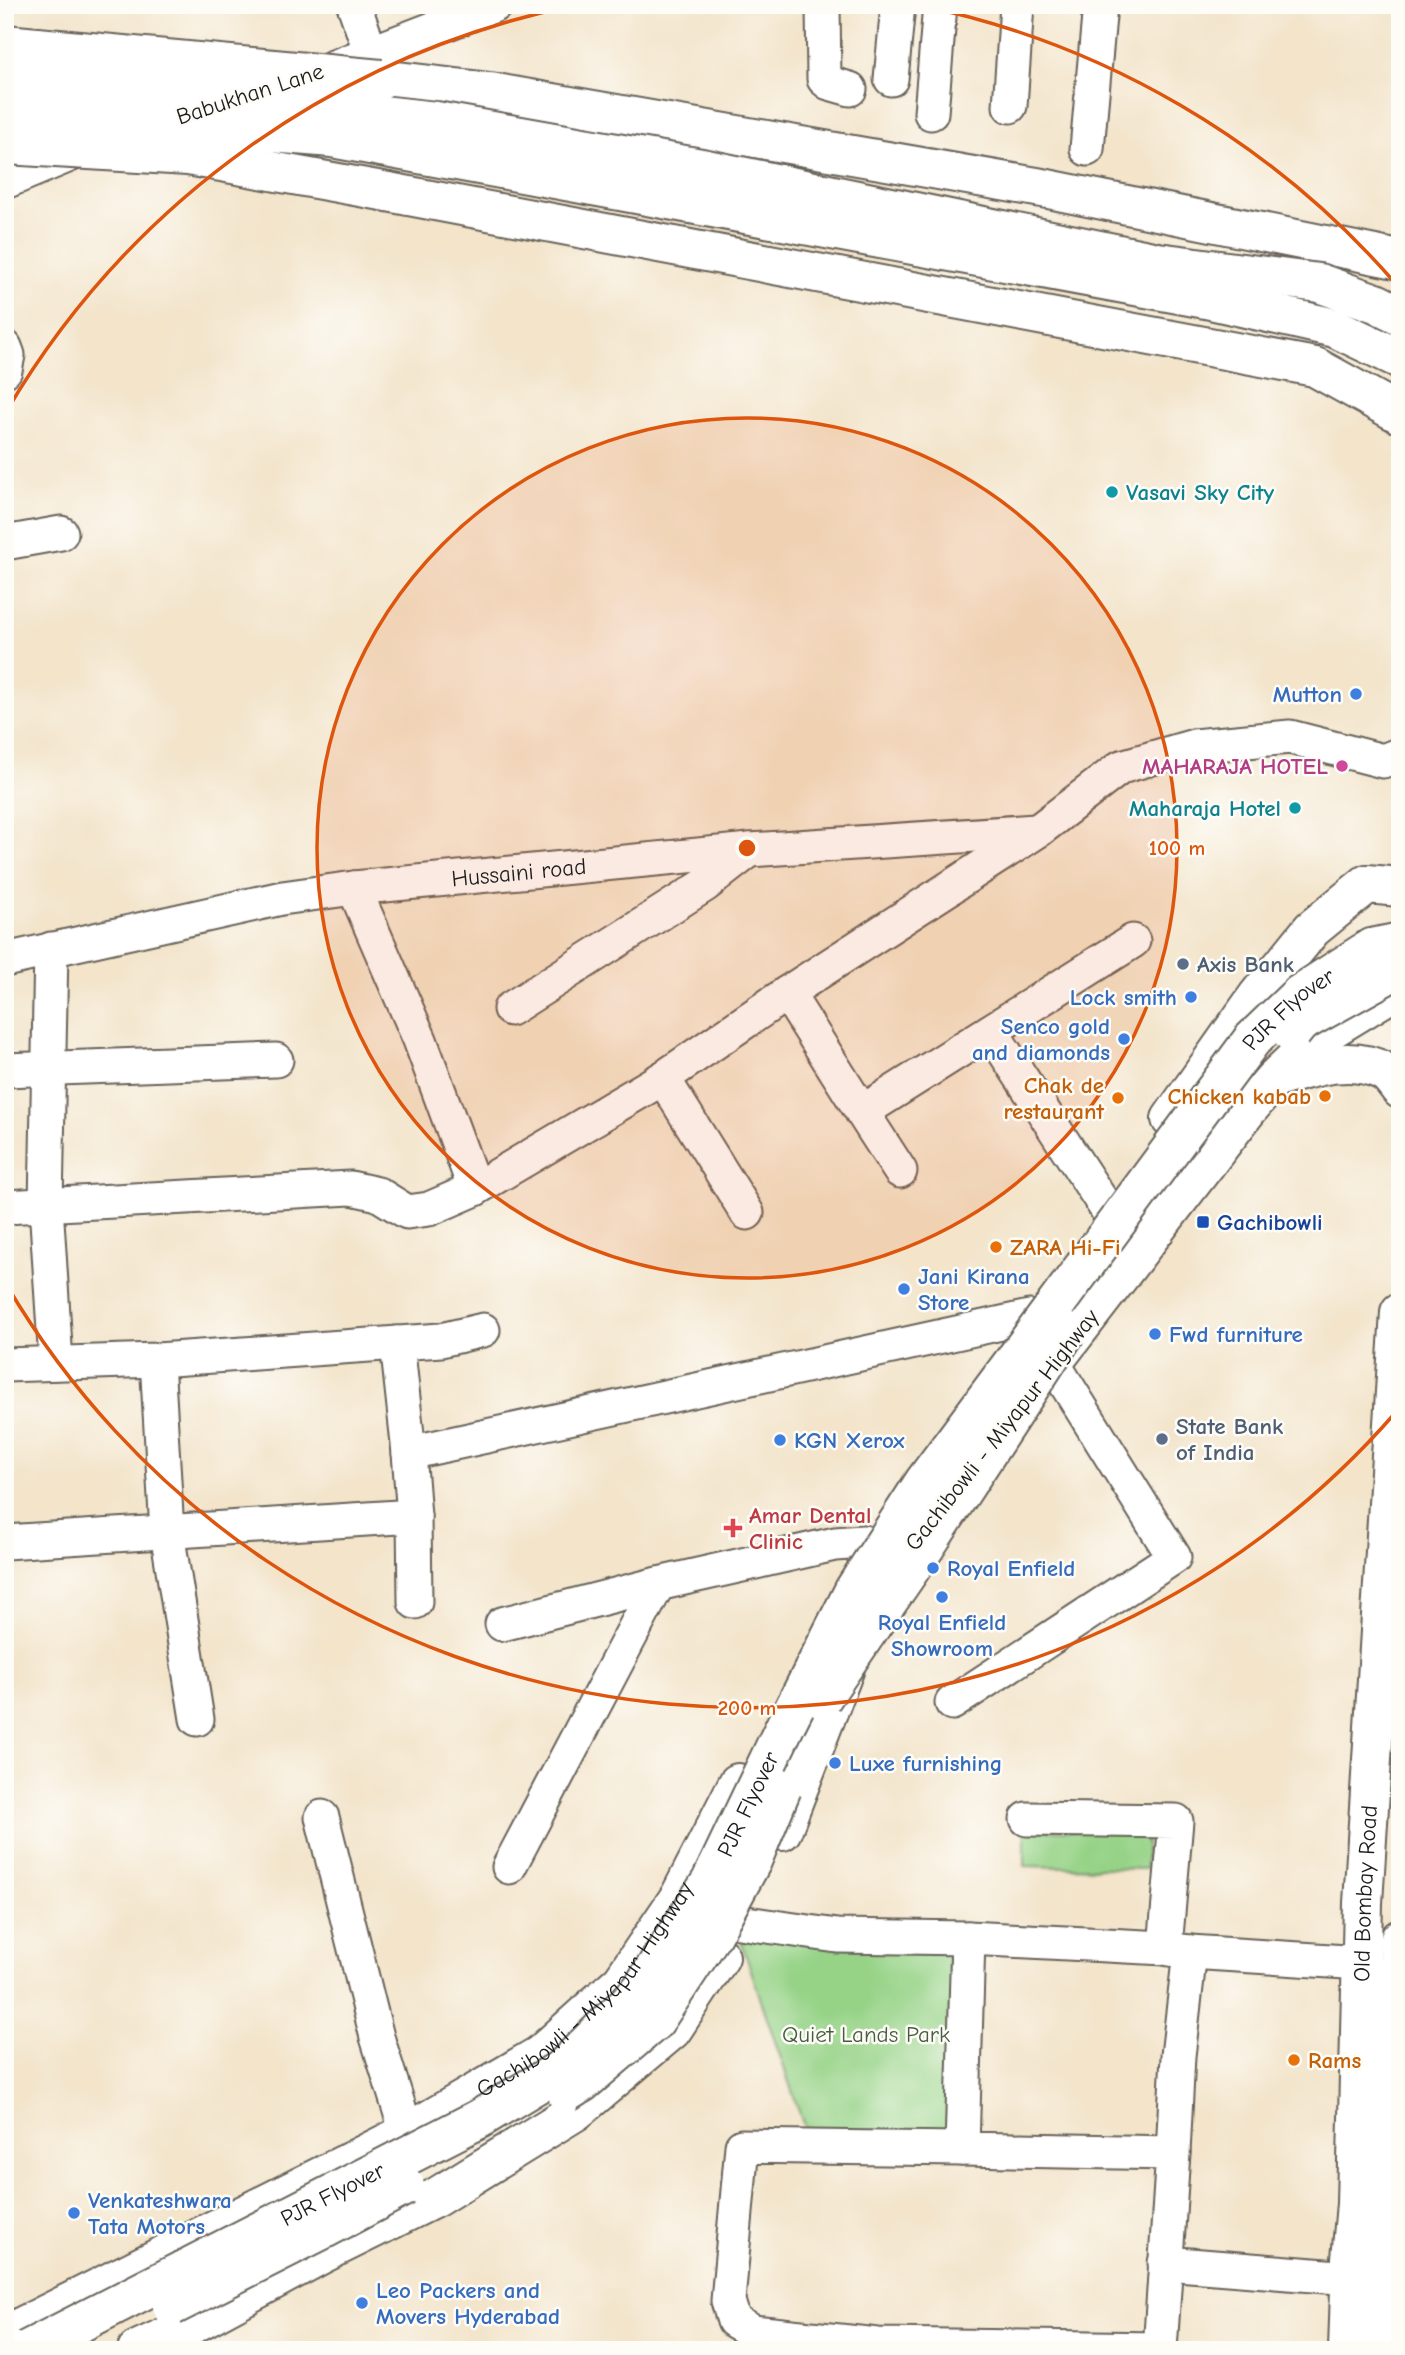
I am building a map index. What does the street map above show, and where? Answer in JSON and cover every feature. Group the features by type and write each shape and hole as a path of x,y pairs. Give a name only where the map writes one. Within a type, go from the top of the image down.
{"main road":[{"path":"5,44 376,66 490,92 1048,189 1400,260"},
{"path":"5,73 436,121 707,169 1158,262 1319,284 1376,303 1400,316"},
{"path":"5,111 332,138 1206,299 1335,328 1400,359"},
{"path":"5,145 188,156 1315,367 1400,414"},
{"name":"Gachibowli - Miyapur Highway","path":"5,2335 407,2133 540,2055 622,1981 680,1896 815,1629 863,1542 893,1498 1108,1211 1257,997 1312,929 1367,884 1400,887"},
{"name":"PJR Flyover","path":"27,2350 479,2119 563,2068 641,1990 711,1881 854,1590 924,1482 1252,1040 1300,994 1371,948 1400,942"},
{"name":"PJR Flyover","path":"79,2350 326,2228 523,2121 582,2083 655,2021 712,1935 752,1861 813,1710 922,1552 1092,1291 1261,1067 1300,1023 1388,974 1400,974"},
{"name":"Gachibowli - Miyapur Highway","path":"137,2350 187,2339 320,2255 435,2199 576,2111 672,2031 730,1941 769,1864 852,1650 915,1538 1274,1079 1318,1037 1400,987"},
{"path":"1274,1079 1309,1068 1353,1062 1387,1073 1400,1089"},
{"name":"Old Bombay Road","path":"1348,2350 1356,2204 1363,1903 1398,1402 1400,1312"},
{"path":"1382,2350 1400,1939"}],"street":[{"path":"354,5 376,66"},
{"name":"Babukhan Lane","path":"5,182 122,134 208,110 302,79 376,66 418,19 495,5"},
{"path":"824,5 824,79 850,89"},
{"path":"891,79 898,5"},
{"path":"931,113 940,5"},
{"path":"1010,106 1017,5"},
{"path":"1087,149 1100,5"},
{"path":"5,347 8,355 5,370"},
{"path":"5,543 61,533"},
{"path":"5,1207 351,1188 378,1194 407,1212 429,1209 475,1189 663,1079 787,993 1039,830 1121,767 1194,746 1290,737 1383,761 1400,754"},
{"name":"Hussaini road","path":"5,960 282,898 354,888 750,850 1039,830"},
{"path":"510,1009 705,885 750,850"},
{"path":"354,888 420,1040 475,1189"},
{"path":"862,1112 1133,941"},
{"path":"51,949 27,1070 46,1205 56,1362"},
{"path":"787,993 900,1171"},
{"path":"991,1031 1108,1211"},
{"path":"27,1070 276,1060"},
{"path":"663,1079 747,1213"},
{"path":"409,1453 1029,1317"},
{"path":"5,1365 157,1360 441,1340 483,1330"},
{"path":"397,1343 414,1516 415,1602"},
{"path":"157,1360 167,1532 197,1719"},
{"path":"952,1703 1174,1557 1053,1363"},
{"path":"5,1542 414,1516"},
{"path":"502,1624 659,1584 835,1544 863,1542"},
{"path":"509,1867 659,1584"},
{"path":"322,1816 377,2037 407,2133"},
{"path":"1027,1819 1176,1821 1178,2056 1173,2153 1160,2349 878,2345 753,2332 734,2321 728,2301 741,2146 1173,2153"},
{"path":"680,1896 739,1922 837,1936 968,1938 1362,1963"},
{"path":"962,2148 968,1938"},
{"path":"1165,2263 1351,2278"}],"green space":[{"path":"1025,1830 1146,1832 1146,1869 1025,1866"},
{"name":"Quiet Lands Park","path":"748,1935 958,1950 950,2137 807,2135 742,1944"}],"place":[{"name":"Vasavi Sky City","path":"1112,492"},
{"name":"Mutton","path":"1356,694"},
{"name":"MAHARAJA HOTEL","path":"1342,766"},
{"name":"Maharaja Hotel","path":"1295,808"},
{"name":"Axis Bank","path":"1183,964"},
{"name":"Lock smith","path":"1191,997"},
{"name":"Senco gold and diamonds","path":"1124,1039"},
{"name":"Chicken kabab","path":"1325,1096"},
{"name":"Chak de restaurant","path":"1118,1098"},
{"name":"Gachibowli","path":"1203,1222"},
{"name":"ZARA Hi-Fi","path":"996,1247"},
{"name":"Jani Kirana Store","path":"904,1289"},
{"name":"Fwd furniture","path":"1155,1334"},
{"name":"State Bank of India","path":"1162,1439"},
{"name":"KGN Xerox","path":"780,1440"},
{"name":"Amar Dental Clinic","path":"733,1528"},
{"name":"Royal Enfield","path":"933,1568"},
{"name":"Royal Enfield Showroom","path":"942,1597"},
{"name":"Luxe furnishing","path":"835,1763"},
{"name":"Rams","path":"1294,2060"},
{"name":"Venkateshwara Tata Motors","path":"74,2213"},
{"name":"Leo Packers and Movers Hyderabad","path":"362,2303"}]}
